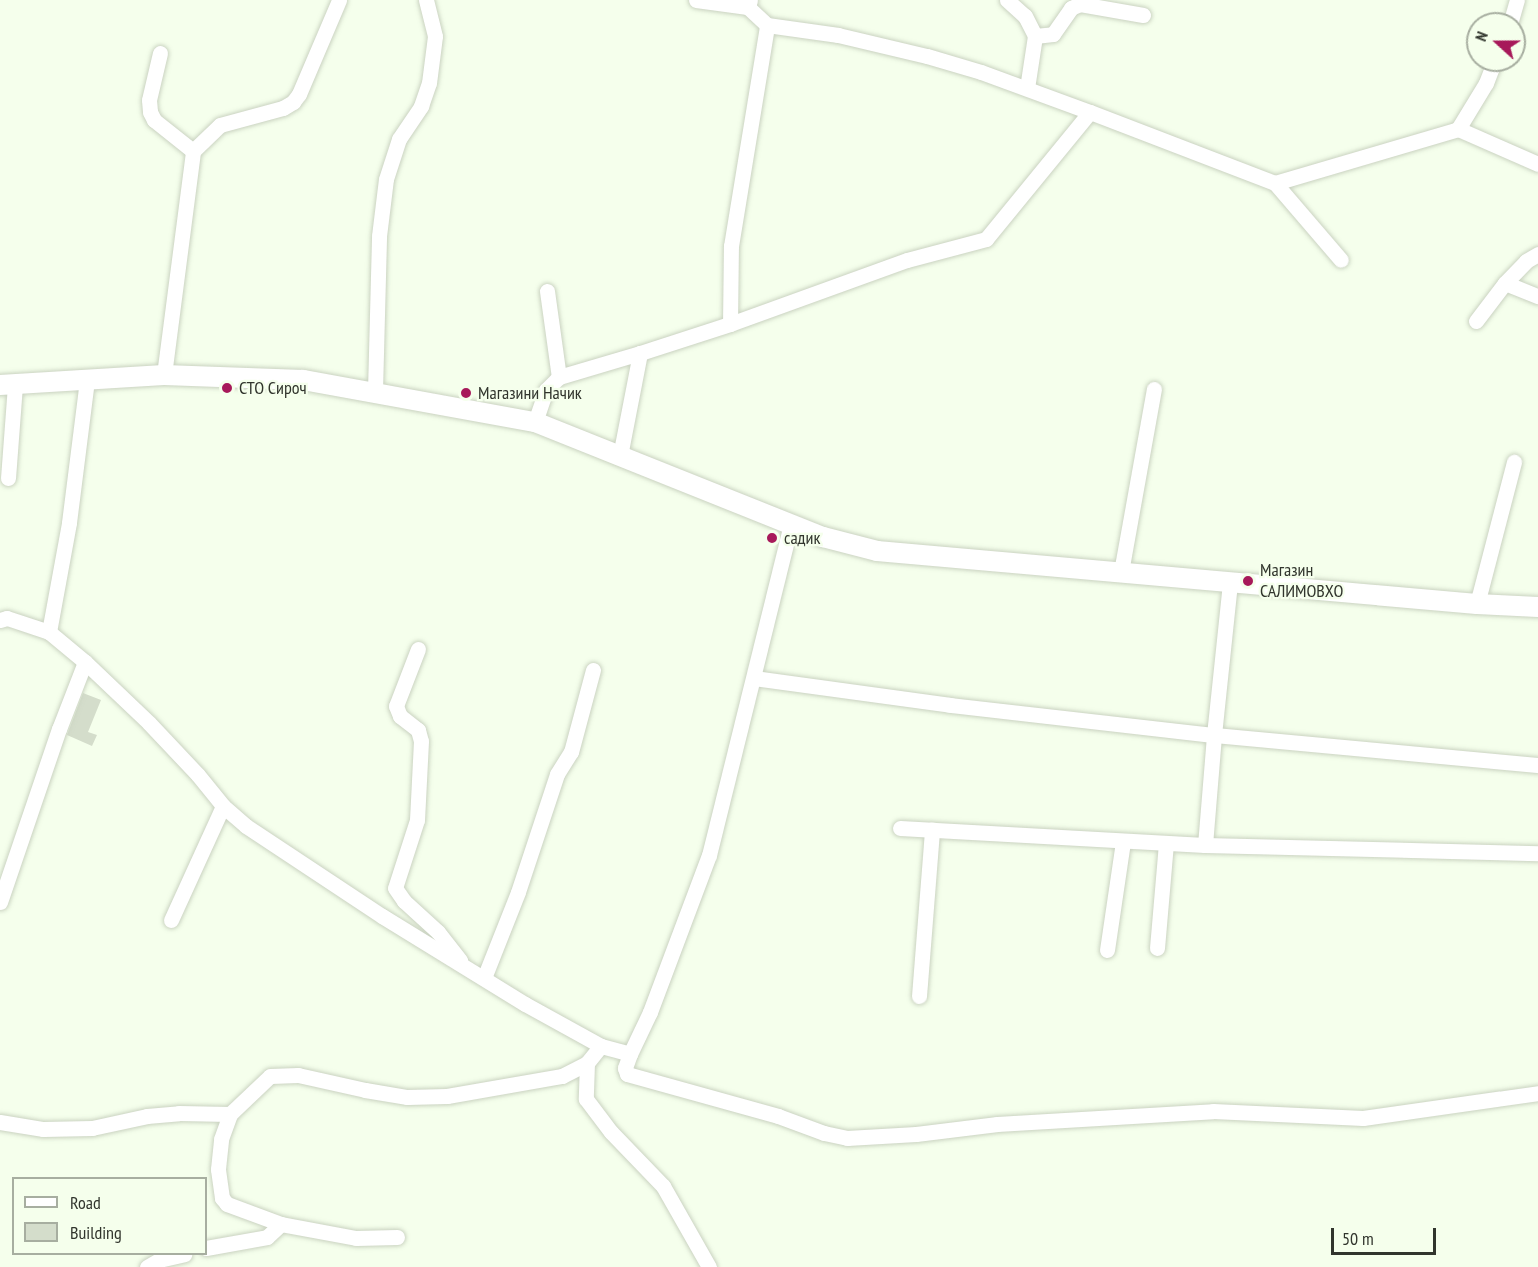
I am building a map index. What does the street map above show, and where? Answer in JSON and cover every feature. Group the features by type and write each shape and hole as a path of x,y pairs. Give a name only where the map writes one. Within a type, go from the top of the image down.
{"street":[{"path":"164,375 193,151 220,125 283,108 293,102 299,94 339,0"},
{"path":"375,391 379,236 386,179 399,138 421,106 429,83 435,36 426,0"},
{"path":"696,0 749,3 767,25 838,35 981,72 1275,183 1341,260"},
{"path":"1007,0 1025,16 1035,36 1027,88"},
{"path":"1035,36 1053,34 1071,8 1080,4 1143,15"},
{"path":"730,324 731,246 767,25"},
{"path":"160,53 149,100 150,112 154,120 193,151"},
{"path":"1458,129 1490,72"},
{"path":"535,422 546,390 559,377 730,324 907,260 986,239 1089,112"},
{"path":"1275,183 1458,129 1538,164"},
{"path":"1476,321 1505,283 1526,261 1538,254"},
{"path":"1505,283 1538,296"},
{"path":"547,291 559,377"},
{"path":"620,456 640,353"},
{"path":"8,478 7,385 164,375 303,380 375,391 535,422 791,524 831,539 877,551 1477,604 1538,607"},
{"path":"49,632 70,512 87,380"},
{"path":"1121,572 1154,389"},
{"path":"1477,604 1514,462"},
{"path":"791,524 709,855 650,1012 625,1068 627,1074 632,1078 778,1116 824,1133 847,1138 916,1134 997,1124 1213,1111 1363,1119 1538,1093"},
{"path":"1205,845 1230,582"},
{"path":"0,620 7,618 49,632 85,662 190,766 223,806 246,826 310,870 468,970 601,1046 630,1054"},
{"path":"418,649 396,706 400,716 418,730 421,741 417,820 395,888 404,901 438,932 468,970"},
{"path":"0,902 59,729 85,662"},
{"path":"484,978 518,892 557,774 571,752 593,670"},
{"path":"754,678 950,705 1214,735 1538,765"},
{"path":"171,920 223,806"},
{"path":"900,828 1205,845 1538,853"},
{"path":"919,996 932,830"},
{"path":"1107,950 1123,841"},
{"path":"1157,948 1166,843"},
{"path":"396,1237 356,1238 281,1224 235,1209 222,1198 218,1169 221,1139 230,1114 270,1076 284,1074 407,1096 447,1096 562,1076 587,1063 601,1046"},
{"path":"587,1063 586,1099 611,1132 663,1186 709,1267"},
{"path":"0,1122 43,1129 92,1128 147,1116 179,1113 230,1114"},
{"path":"207,1248 267,1237 281,1224"},
{"path":"147,1267 159,1260 180,1255"}],"building":[{"path":"83,693 101,700 88,732 97,735 92,746 67,735"}],"place":[{"name":"СТО Сироч","path":"227,388"},
{"name":"Магазини Начик","path":"466,393"},
{"name":"садик","path":"772,538"},
{"name":"Магазин САЛИМОВХО","path":"1248,581"}]}
